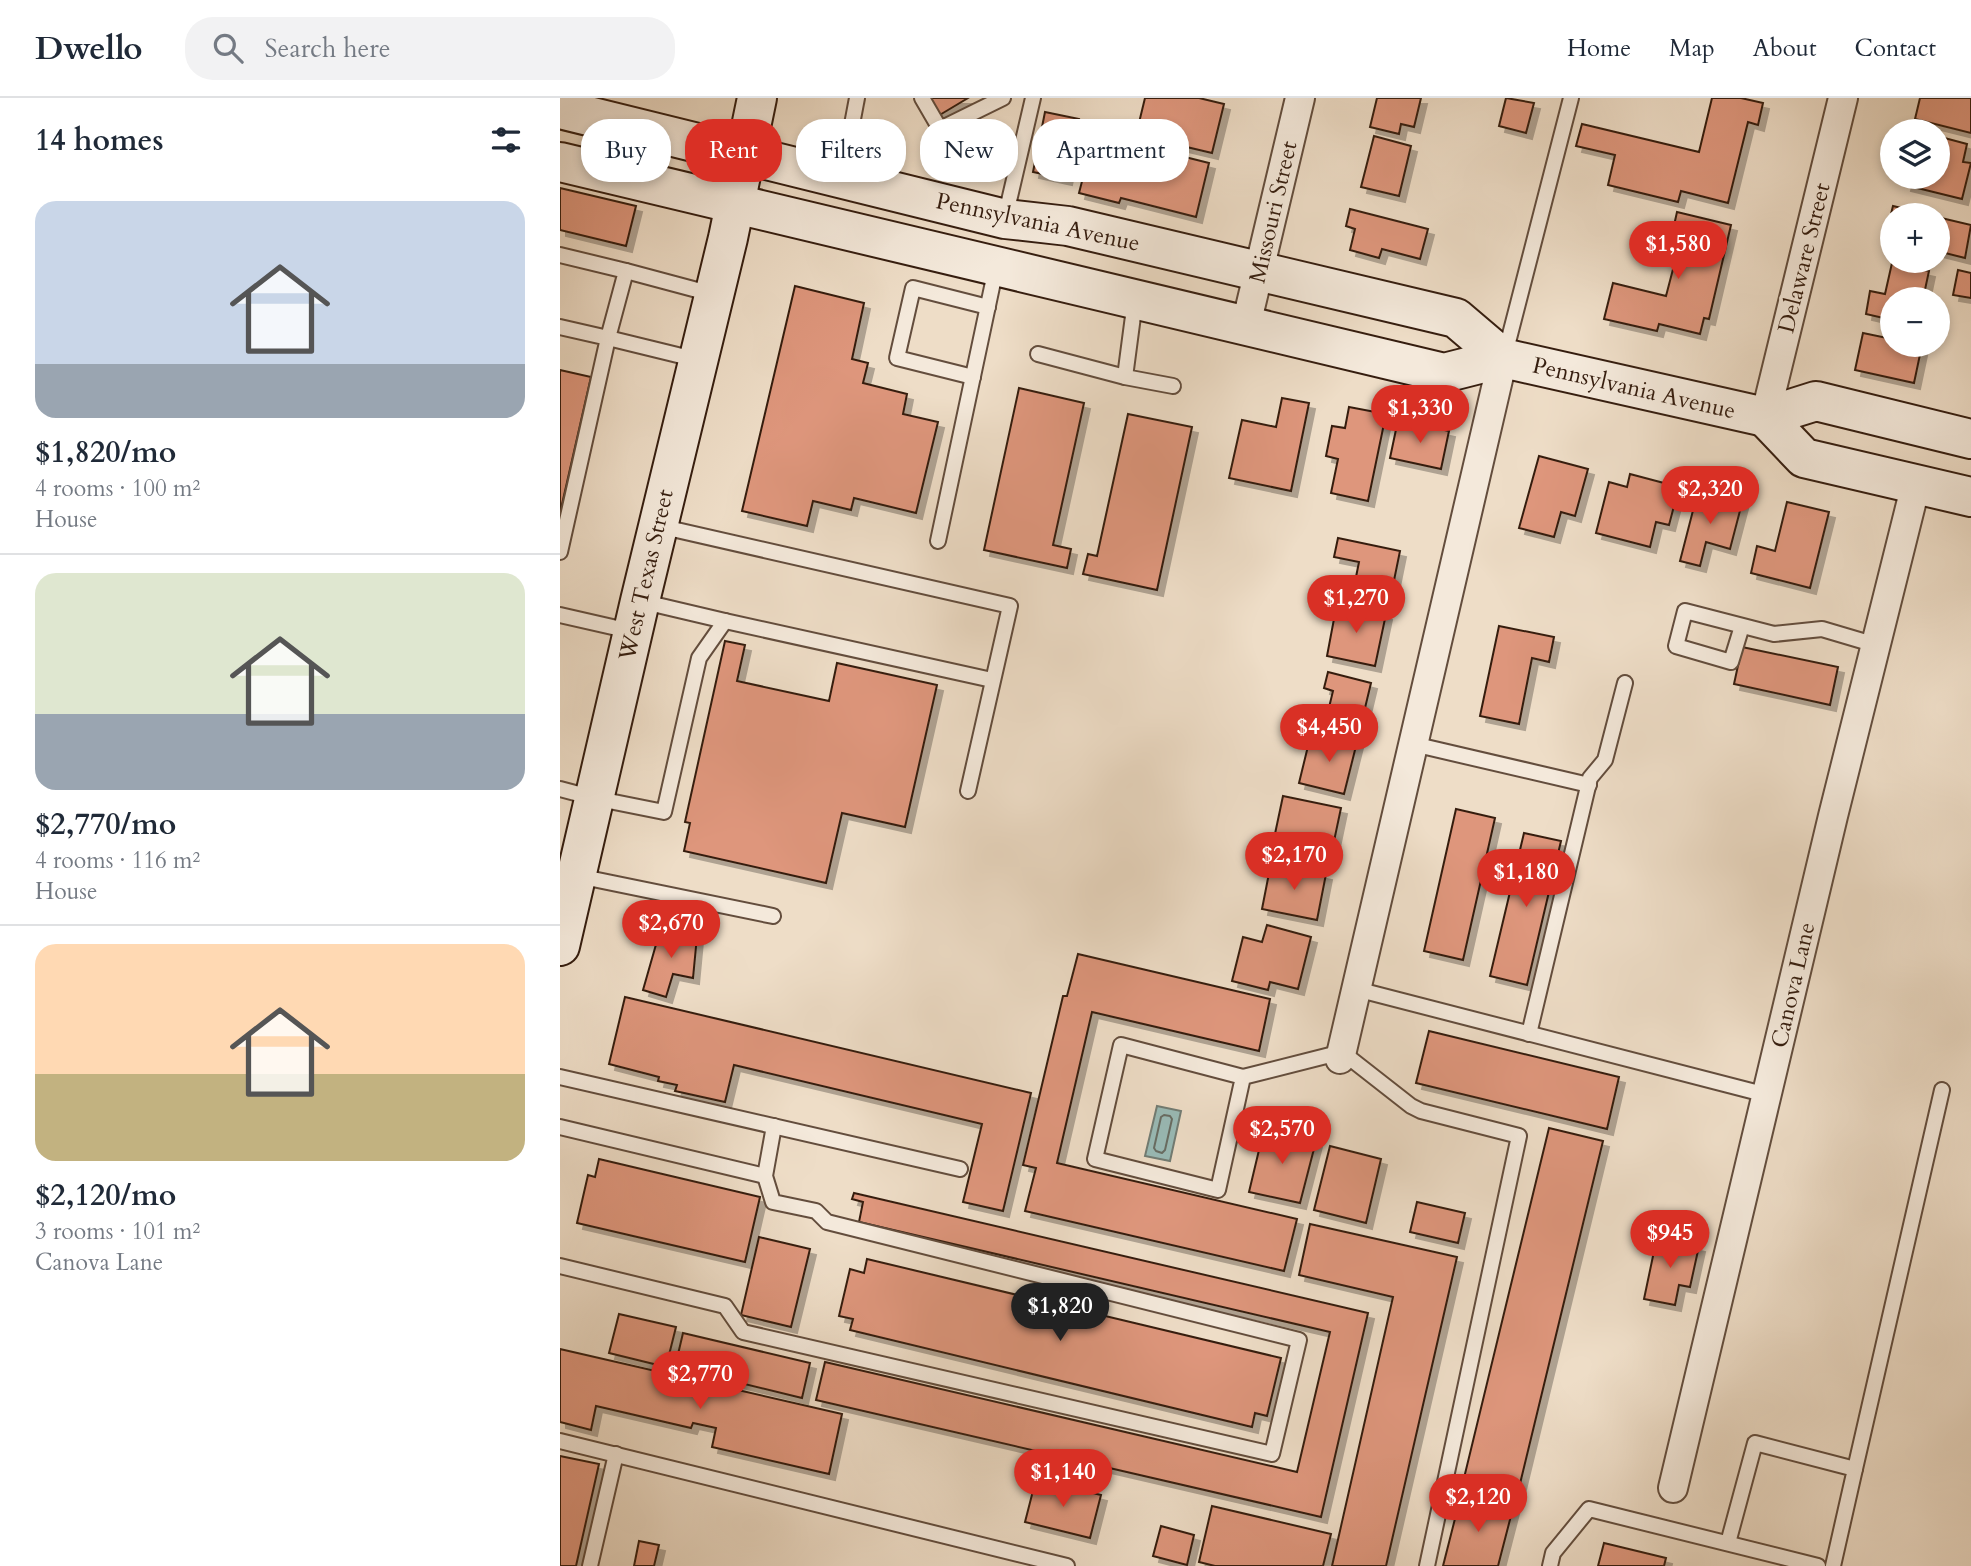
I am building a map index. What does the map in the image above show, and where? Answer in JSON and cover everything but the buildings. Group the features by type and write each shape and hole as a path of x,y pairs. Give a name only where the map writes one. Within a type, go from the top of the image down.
{"main road":[{"name":"West Texas Street","path":"753,119 757,98"},
{"name":"Pennsylvania Avenue","path":"560,109 685,140"},
{"name":"Pennsylvania Avenue","path":"560,162 1444,373 1503,358 1765,417 1816,401 1971,439"},
{"name":"West Texas Street","path":"560,946 576,859 577,794 636,616 715,294 739,182"},
{"name":"Pennsylvania Avenue","path":"857,182 1005,219 1068,226 1456,318 1503,358"},
{"name":"Pennsylvania Avenue","path":"1765,417 1804,458 1971,497"}],"street":[{"name":"Missouri Street","path":"1246,325 1300,98"},
{"name":"Delaware Street","path":"1765,417 1843,98"},
{"path":"1341,1055 1503,358"},
{"name":"Canova Lane","path":"1673,1488 1916,484"}],"lane":[{"path":"853,119 857,98"},
{"path":"922,98 940,129 1003,98"},
{"path":"1005,219 1033,98"},
{"path":"1503,358 1571,98"},
{"path":"560,255 715,294"},
{"path":"937,541 996,267"},
{"path":"560,552 608,338 626,271"},
{"path":"973,377 897,358 912,288 988,307"},
{"path":"1125,376 1135,300"},
{"path":"560,327 698,360"},
{"path":"1038,354 1173,386"},
{"path":"657,526 1010,606 968,791"},
{"path":"1742,626 1731,662 1676,646 1685,611 1774,634 1822,629 1876,645"},
{"path":"560,615 725,621 992,680"},
{"path":"577,794 664,812 699,658 725,621"},
{"path":"1530,1034 1590,778 1605,760 1625,683"},
{"path":"1413,744 1589,785"},
{"path":"576,859 773,916"},
{"path":"1356,989 1767,1095"},
{"path":"1243,1077 1218,1190 1095,1159 1121,1045 1243,1077 1341,1055 1421,1111 1519,1136 1427,1566"},
{"path":"560,1077 960,1169"},
{"path":"1833,1566 1942,1090"},
{"path":"560,1266 724,1306 743,1332 1272,1454 1299,1340 827,1222 816,1211 773,1202 765,1175 775,1126"},
{"path":"560,1128 765,1175"},
{"path":"560,1441 1067,1566"},
{"path":"1728,1543 1755,1443 1856,1469"},
{"path":"590,1566 616,1454"},
{"path":"1550,1566 1553,1553 1590,1508 1818,1566"}],"water":[{"path":"1157,1106 1181,1111 1170,1161 1145,1156"}]}
